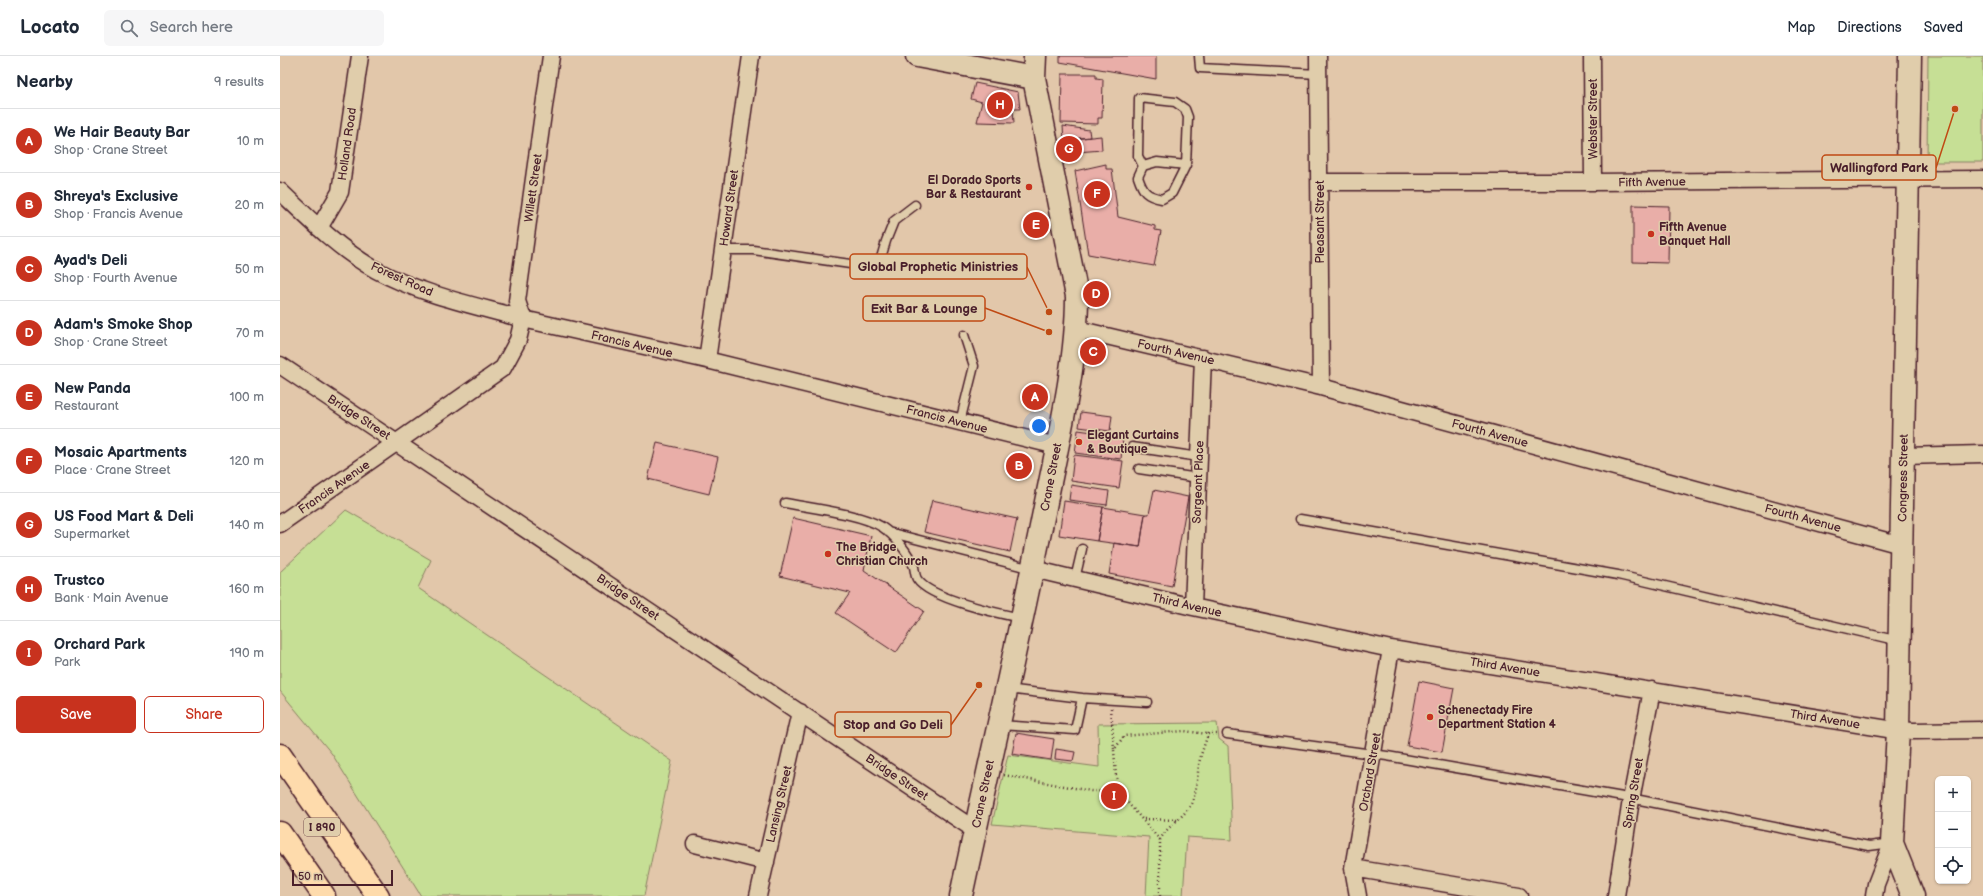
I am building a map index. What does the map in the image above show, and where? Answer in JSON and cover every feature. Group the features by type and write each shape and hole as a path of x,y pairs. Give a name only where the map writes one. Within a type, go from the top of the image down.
{"highway":[{"path":"280,755 378,896"},
{"name":"I 890","path":"280,758 363,896"},
{"path":"280,833 324,896"},
{"path":"280,852 315,896"}],"street":[{"name":"Holland Road","path":"319,228 340,192 360,56"},
{"name":"Willett Street","path":"523,319 518,301 552,56"},
{"name":"Howard Street","path":"707,360 752,56"},
{"path":"917,56 1034,78"},
{"path":"1022,56 1034,78"},
{"name":"Crane Street","path":"961,896 1033,569 1057,446 1077,329 1077,296 1034,78 1036,56"},
{"name":"Pleasant Street","path":"1318,56 1321,387"},
{"name":"Webster Street","path":"1592,56 1593,182"},
{"name":"Congress Street","path":"1910,56 1898,730 1892,843 1913,896"},
{"name":"Fifth Avenue","path":"1320,182 1593,182 1908,178 1983,179"},
{"name":"Forest Road","path":"280,191 319,228 340,245 376,270 431,293 523,319"},
{"name":"Francis Avenue","path":"280,524 398,443 503,368 518,340 523,319 707,360 1057,446"},
{"name":"Fourth Avenue","path":"1077,329 1321,387 1901,545"},
{"name":"Sargeant Place","path":"1192,607 1203,358"},
{"name":"Bridge Street","path":"280,365 975,830"},
{"path":"1903,456 1983,454"},
{"name":"Third Avenue","path":"1033,569 1192,607 1391,649 1898,730 1983,730"},
{"name":"Orchard Street","path":"1358,896 1353,868 1391,649"},
{"name":"Spring Street","path":"1616,896 1631,800 1652,690"},
{"name":"Lansing Street","path":"758,896 800,712"},
{"path":"1874,896 1876,884 1892,843"},
{"path":"695,844 766,862"},
{"path":"1353,868 1519,896"}],"lane":[{"path":"1198,56 1200,68 1318,74"},
{"path":"1144,166 1138,156 1140,98 1175,102 1185,109 1188,117 1186,165 1172,193 1162,199 1150,197 1142,188 1138,177 1144,166 1157,162 1186,165"},
{"path":"723,250 753,250 878,268 886,240 894,222 915,205"},
{"path":"960,422 974,366 964,335"},
{"path":"1132,447 1199,457"},
{"path":"1139,469 1198,478"},
{"path":"785,503 870,521 887,532 906,552 914,567 917,578 928,590 954,600 1022,618"},
{"path":"1300,518 1618,575 1899,641"},
{"path":"887,532 1033,569"},
{"path":"1076,579 1082,549"},
{"path":"1006,689 1082,698 1147,702"},
{"path":"998,724 1075,730 1082,698"},
{"path":"1227,734 1373,755 1631,800 1869,846 1892,843"}],"path":[{"path":"1110,700 1116,777 1121,792 1160,840"},
{"path":"1114,750 1124,736 1184,731 1208,734 1227,734"},
{"path":"1160,896 1160,840 1164,832 1184,816 1192,802 1198,780 1199,764 1208,734"},
{"path":"988,772 1091,791 1121,792"},
{"path":"1144,819 1179,820"}],"green space":[{"path":"1928,56 1983,56 1983,162 1927,162"},
{"path":"346,510 431,560 418,588 672,761 644,896 421,896 332,754 280,691 280,572"},
{"path":"1217,723 1219,739 1228,746 1232,840 1187,837 1183,896 1146,896 1149,837 992,824 1008,755 1099,767 1098,724"}],"building":[{"path":"1060,56 1156,56 1156,79 1060,62"},
{"path":"1062,74 1096,74 1096,78 1103,79 1102,118 1098,118 1098,124 1061,123"},
{"path":"975,83 1018,92 1020,109 1013,109 1014,123 977,122 982,102 971,99"},
{"path":"1063,126 1089,130 1090,137 1064,140"},
{"path":"1101,136 1102,150 1077,152 1077,154 1066,155 1064,140"},
{"path":"1106,164 1106,169 1112,169 1118,217 1155,226 1155,230 1161,231 1154,266 1088,254 1075,171"},
{"name":"Fifth Avenue Banquet Hall","path":"1633,205 1669,206 1668,263 1633,262"},
{"path":"1081,412 1112,416 1110,431 1079,427"},
{"path":"1078,430 1123,436 1121,459 1075,453"},
{"path":"657,443 718,457 709,494 648,479"},
{"path":"1074,455 1123,461 1119,488 1071,481"},
{"path":"1071,485 1109,491 1107,505 1069,500"},
{"path":"1154,490 1188,497 1172,586 1109,574 1114,543 1140,547 1145,514 1149,514"},
{"path":"932,500 1017,519 1010,552 924,532"},
{"path":"1064,501 1103,507 1097,541 1059,535"},
{"path":"1103,507 1145,514 1140,547 1097,541"},
{"path":"793,518 871,536 864,570 924,611 896,653 836,613 850,593 780,576"},
{"name":"Schenectady Fire Department Station 4","path":"1419,681 1454,688 1442,752 1407,746"},
{"path":"1016,733 1054,739 1051,760 1012,754"},
{"path":"1056,749 1075,752 1073,761 1055,759"}],"place":[{"name":"Trustco","path":"1000,105"},
{"name":"Wallingford Park","path":"1955,109"},
{"name":"US Food Mart & Deli","path":"1069,149"},
{"name":"El Dorado Sports Bar & Restaurant","path":"1029,187"},
{"name":"Mosaic Apartments","path":"1097,194"},
{"name":"New Panda","path":"1036,225"},
{"name":"Fifth Avenue Banquet Hall","path":"1651,234"},
{"name":"Adam's Smoke Shop","path":"1096,294"},
{"name":"Global Prophetic Ministries","path":"1049,312"},
{"name":"Exit Bar & Lounge","path":"1049,332"},
{"name":"Ayad's Deli","path":"1093,352"},
{"name":"We Hair Beauty Bar","path":"1035,397"},
{"name":"Elegant Curtains & Boutique","path":"1079,442"},
{"name":"Shreya's Exclusive","path":"1019,466"},
{"name":"The Bridge Christian Church","path":"828,554"},
{"name":"Stop and Go Deli","path":"979,685"},
{"name":"Schenectady Fire Department Station 4","path":"1430,717"},
{"name":"Orchard Park","path":"1114,796"}]}
